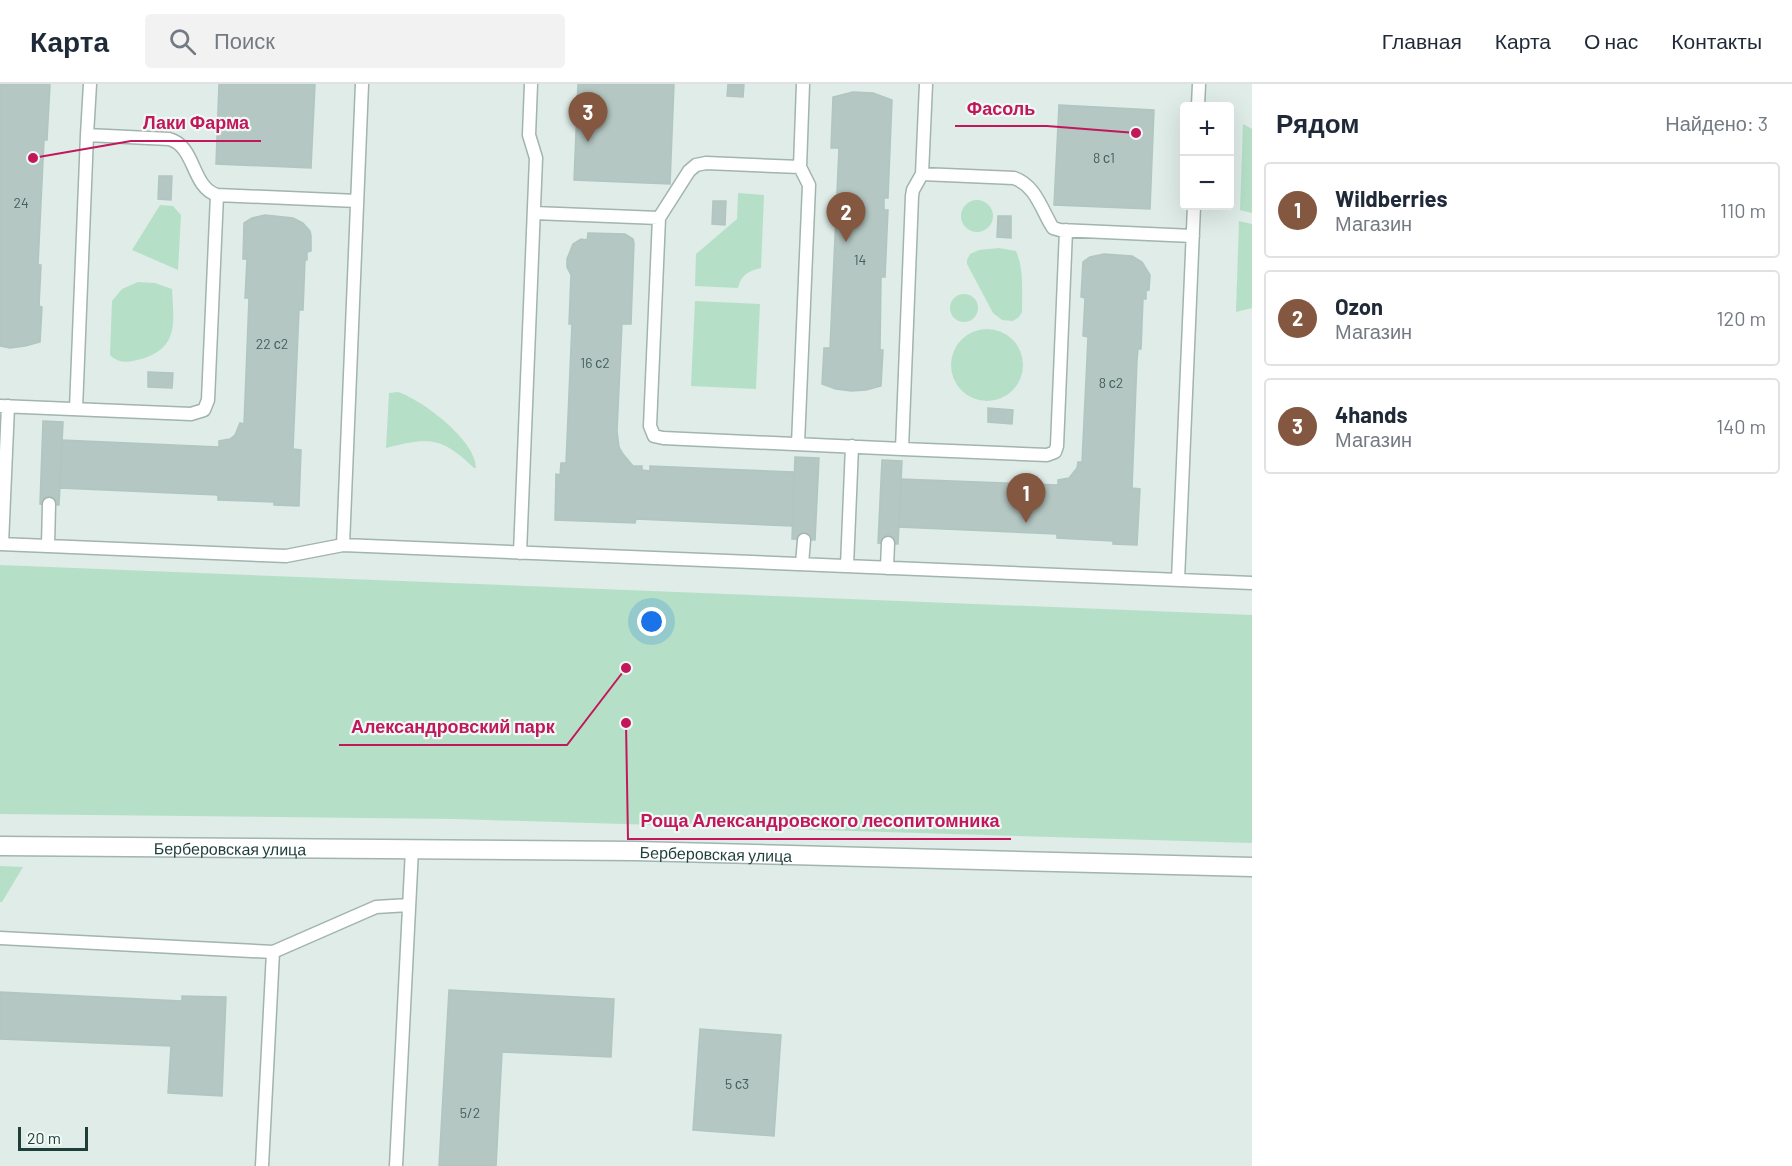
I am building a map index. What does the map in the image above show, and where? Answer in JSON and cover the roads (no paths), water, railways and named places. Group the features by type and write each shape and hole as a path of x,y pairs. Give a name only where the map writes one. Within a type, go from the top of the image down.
{"street":[{"name":"Берберовская улица","path":"0,846 634,851 1252,867"}],"lane":[{"path":"76,409 90,84"},
{"path":"343,545 362,84"},
{"path":"520,553 536,158 529,135 531,84"},
{"path":"798,444 809,185 800,167 803,84"},
{"path":"902,448 912,196 922,174 926,84"},
{"path":"1198,102 1199,84"},
{"path":"87,135 177,141 203,186 208,192 217,195 357,201"},
{"path":"800,167 706,163 696,165 689,171 659,218 650,426 654,436 1047,455 1055,452 1066,230"},
{"path":"922,174 1014,178 1024,182 1031,188 1053,228 1193,236"},
{"path":"217,195 208,400 204,410 191,414 4,406 1,544 286,556 343,545 1252,583"},
{"path":"1178,580 1194,210"},
{"path":"534,213 659,218"},
{"path":"847,566 852,446"},
{"path":"48,546 50,504"},
{"path":"802,564 804,540"},
{"path":"887,568 888,543"},
{"path":"396,1166 412,849"},
{"path":"0,938 273,952 376,907 409,904"},
{"path":"262,1166 273,952"}],"place":[{"name":"Фасоль","path":"1136,133"},
{"name":"4hands","path":"588,142"},
{"name":"Лаки Фарма","path":"33,158"},
{"name":"Ozon","path":"846,242"},
{"name":"Wildberries","path":"1026,523"},
{"name":"Александровский парк","path":"626,668"},
{"name":"Роща Александровского лесопитомника","path":"626,723"}]}
